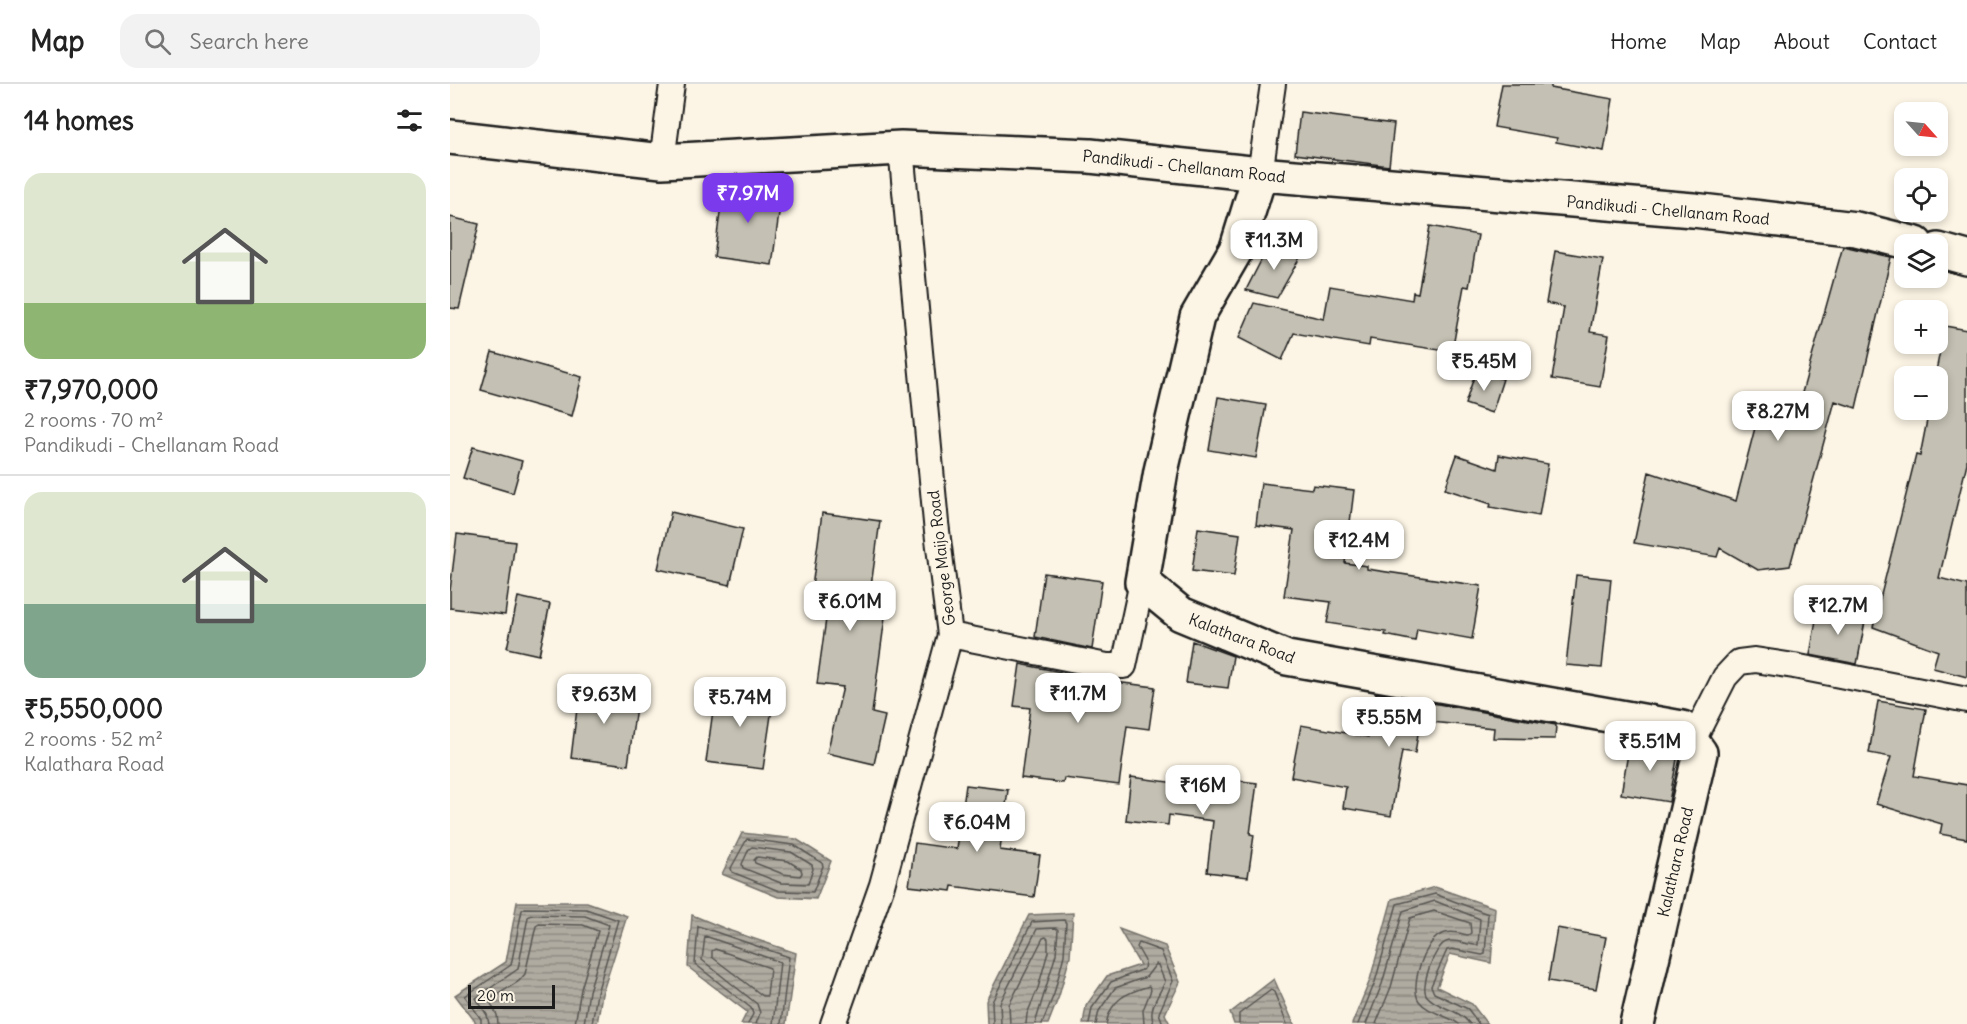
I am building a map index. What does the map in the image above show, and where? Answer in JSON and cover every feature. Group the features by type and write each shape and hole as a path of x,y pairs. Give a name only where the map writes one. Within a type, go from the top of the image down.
{"main road":[{"name":"Pandikudi - Chellanam Road","path":"450,137 662,161 901,148 1090,156 1260,174 1704,212 1856,229 1894,238"},
{"path":"1142,582 1161,471 1197,317 1237,248 1260,174"},
{"path":"1948,253 1967,258"},
{"name":"Kalathara Road","path":"1142,582 1181,614 1287,658 1682,728 1700,753 1637,1024"}],"street":[{"path":"662,161 672,84"},
{"path":"1260,174 1273,84"},
{"name":"George Maijo Road","path":"833,1024 882,885 950,635 936,523 901,148"},
{"path":"950,635 1107,666 1124,666 1142,582"},
{"path":"1692,742 1725,677 1739,662 1755,660 1794,666 1967,700"}],"water":[{"path":"742,833 796,839 831,861 816,899 778,897 722,874"},
{"path":"1435,887 1495,908 1491,963 1450,954 1437,987 1472,1004 1487,1024 1352,1024 1370,980 1392,899"},
{"path":"517,902 587,902 627,916 602,994 597,1024 477,1024 455,995 506,962"},
{"path":"1073,913 1070,956 1059,996 1048,1024 987,1024 986,1001 1029,915"},
{"path":"692,915 796,953 786,1024 741,1024 747,1012 688,967"},
{"path":"1119,929 1165,946 1180,982 1165,1014 1170,1024 1083,1024 1086,1006 1107,976 1140,965"},
{"path":"1274,979 1294,1024 1234,1024 1230,1013"}],"building":[{"path":"1502,84 1551,84 1551,88 1613,99 1604,151 1556,142 1557,138 1494,127"},
{"path":"1300,112 1394,124 1389,166 1295,154"},
{"path":"724,184 782,191 772,265 714,257"},
{"path":"450,217 479,224 459,309 450,308"},
{"path":"1430,226 1478,235 1469,287 1464,286 1452,352 1370,339 1369,346 1294,333 1282,360 1239,338 1254,303 1324,319 1330,286 1412,300 1413,292 1418,293"},
{"path":"1270,243 1302,254 1277,298 1246,290"},
{"path":"1843,246 1891,257 1856,408 1835,401 1790,566 1758,570 1720,548 1717,557 1634,543 1649,472 1736,501 1758,416 1793,425"},
{"path":"1555,251 1603,259 1590,332 1609,335 1600,387 1552,379 1564,307 1546,303"},
{"path":"1948,327 1967,330 1967,463 1939,578 1967,585 1967,677 1933,668 1938,651 1873,627 1916,455 1920,456 1927,420 1948,420 1948,366 1937,366 1939,354 1948,354"},
{"path":"492,352 582,377 572,416 481,390"},
{"path":"1476,371 1503,379 1492,413 1465,404"},
{"path":"1218,397 1266,405 1256,458 1209,450"},
{"path":"473,447 522,461 513,493 463,478"},
{"path":"1457,455 1497,469 1499,455 1548,464 1539,516 1490,507 1491,504 1445,489"},
{"path":"1261,483 1312,489 1313,485 1354,490 1345,563 1367,566 1367,569 1481,586 1472,639 1417,629 1415,641 1385,635 1386,632 1327,623 1331,602 1284,596 1294,530 1256,525"},
{"path":"671,512 743,529 730,585 658,569"},
{"path":"822,513 880,521 867,615 885,617 872,713 885,716 874,764 827,753 843,687 817,684 830,590 812,587"},
{"path":"1198,528 1240,534 1234,576 1192,571"},
{"path":"457,534 515,542 505,615 450,608"},
{"path":"1044,573 1102,581 1092,649 1035,637"},
{"path":"1576,575 1611,579 1602,668 1566,665"},
{"path":"518,597 550,604 539,655 507,648"},
{"path":"1818,608 1866,616 1857,664 1810,655"},
{"path":"1192,641 1233,656 1228,688 1186,683"},
{"path":"1020,664 1107,681 1155,687 1149,729 1127,726 1119,785 1064,778 1063,783 1021,778 1030,708 1014,706"},
{"path":"580,684 638,692 628,765 571,758"},
{"path":"716,688 774,695 763,769 706,762"},
{"path":"1376,693 1556,725 1555,739 1493,738 1494,728 1420,721 1415,753 1402,751 1391,816 1343,808 1346,787 1291,777 1301,725 1368,737"},
{"path":"1878,701 1926,709 1914,776 1967,785 1967,839 1940,834 1942,824 1876,804 1891,757 1869,753"},
{"path":"1630,742 1674,749 1678,754 1669,802 1621,794"},
{"path":"1131,777 1213,788 1215,778 1257,783 1250,834 1254,835 1248,877 1207,872 1213,821 1169,815 1168,825 1126,820"},
{"path":"966,785 1008,790 1000,850 1040,855 1034,897 952,886 951,891 909,886 915,843 957,849"},
{"path":"1557,928 1606,937 1596,989 1548,981"}]}
